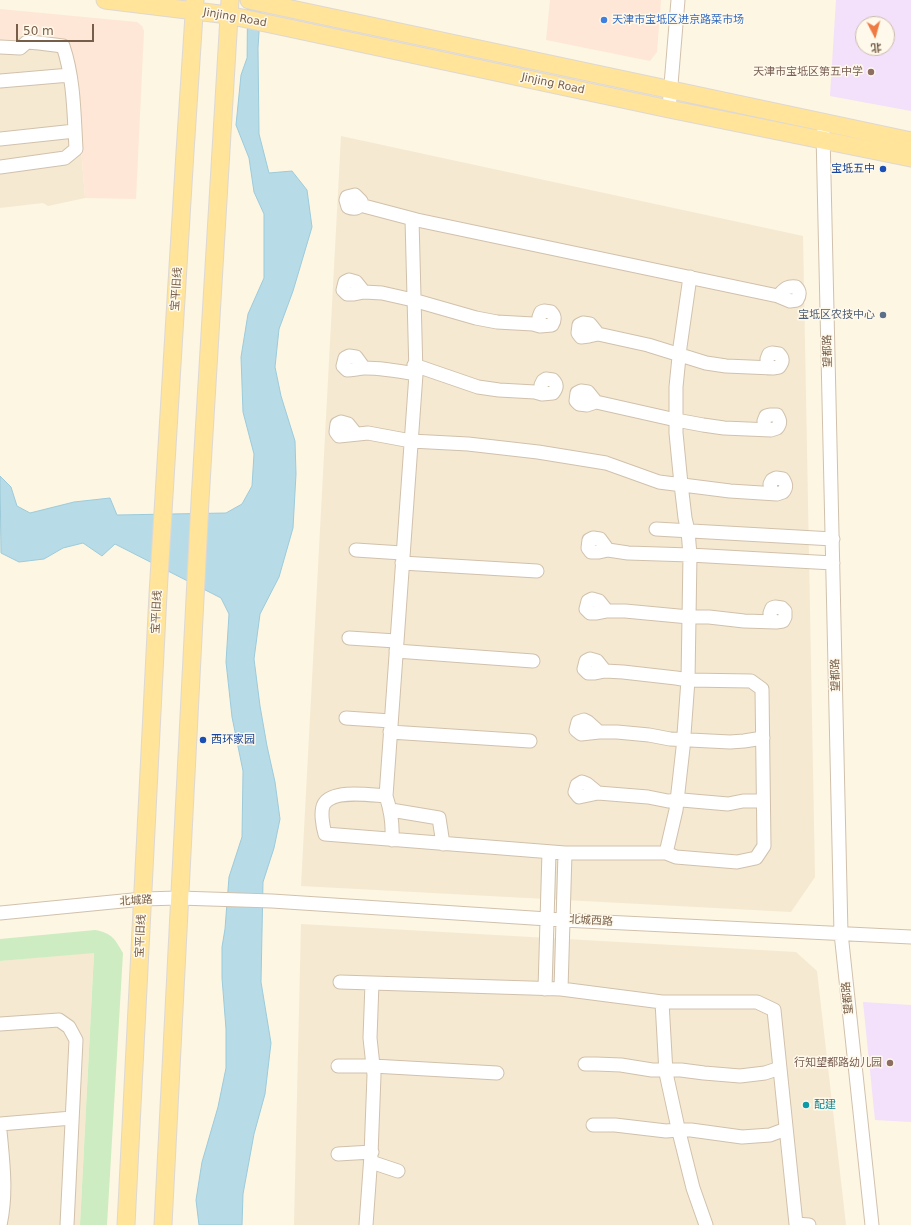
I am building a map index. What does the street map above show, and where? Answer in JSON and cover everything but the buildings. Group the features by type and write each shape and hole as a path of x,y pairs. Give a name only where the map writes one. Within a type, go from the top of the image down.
{"main road":[{"name":"Jinjing Road","path":"105,0 229,8 669,108 911,158"},
{"name":"Jinjing Road","path":"249,0 670,91 911,141"},
{"name":"宝平旧线","path":"126,1225 158,594 195,5"},
{"path":"163,1225 200,501 229,8"}],"street":[{"path":"669,108 678,0"},
{"path":"0,47 20,48 27,42 40,42 63,46 68,61 70,75 76,149 65,158 0,167"},
{"path":"0,81 70,75"},
{"name":"望都路","path":"823,123 841,933 872,1225"},
{"path":"0,139 75,131"},
{"path":"360,205 412,219 778,296"},
{"path":"392,840 393,827 391,810 386,796 415,369 412,219"},
{"path":"666,853 678,801 688,680 690,555 676,433 676,387 690,277"},
{"path":"364,292 382,293 413,300 476,318 497,322 533,324 540,326"},
{"path":"598,334 648,345 706,363 768,368"},
{"path":"364,368 415,369 478,387 515,392 535,392 542,394"},
{"path":"596,402 676,420 724,428 766,429"},
{"path":"356,434 368,433 411,441 468,444 546,453 606,463 659,482 730,491 772,493"},
{"path":"656,529 832,539"},
{"path":"356,550 402,558 537,571"},
{"path":"608,550 628,553 833,563"},
{"path":"607,611 771,622"},
{"path":"349,638 396,646 533,661"},
{"path":"386,796 355,794 331,796 323,805 322,822 325,834 566,853 666,853 676,857 737,862 756,858 764,846 762,689 751,681 688,680 654,675 605,671"},
{"path":"346,718 390,726 530,741"},
{"path":"599,732 649,735 670,739 730,742 763,738"},
{"path":"598,793 648,797 668,801 682,800 728,804 743,801 763,801"},
{"path":"391,810 439,818 443,844"},
{"path":"545,989 549,852"},
{"path":"560,989 566,853"},
{"name":"北城路","path":"0,913 143,899 179,898 272,901"},
{"name":"北城西路","path":"272,901 563,920 911,937"},
{"path":"340,982 560,989 662,1002 757,1002 774,1010 796,1224 809,1224"},
{"path":"366,1225 371,1157 374,1075 370,1038 372,984"},
{"path":"662,1002 666,1069 678,1130 693,1188 706,1225"},
{"path":"0,1024 59,1020 69,1027 76,1040 67,1225"},
{"path":"585,1064 608,1064 652,1070 666,1069 740,1076 765,1073 780,1068"},
{"path":"338,1066 373,1066 496,1073"},
{"path":"0,1124 72,1118"},
{"path":"594,1125 621,1126 666,1131 691,1130 742,1136 770,1134 786,1129"},
{"path":"0,1131 5,1175 3,1211 0,1225"},
{"path":"338,1154 371,1157 398,1171"}],"shaded area":[{"name":"天津市宝坻区进京路菜市场","path":"550,0 661,0 657,52 650,61 546,40"},
{"name":"天津市宝坻区第五中学","path":"836,0 911,0 911,111 830,96"},
{"path":"0,9 137,22 142,26 144,31 136,199 85,198 74,60 69,50 68,42 17,35 16,46 0,43"},
{"path":"17,35 68,42 69,50 74,60 85,198 48,206 43,203 0,208 0,43"},
{"path":"341,136 803,236 815,877 791,912 301,886"},
{"path":"301,924 796,952 817,971 846,1225 294,1225"},
{"path":"94,952 80,1225 0,1225 0,961"},
{"name":"行知望都路幼儿园","path":"863,1002 911,1005 911,1122 875,1120"}],"green space":[{"path":"95,930 101,931 112,937 123,953 107,1225 80,1225 94,953 0,961 0,939"}],"water":[{"path":"248,0 261,0 258,48 259,134 269,173 292,171 307,190 312,227 293,291 279,329 275,367 281,396 295,441 296,474 293,528 279,577 260,614 254,659 260,706 275,782 280,819 274,848 263,882 261,982 271,1043 265,1094 254,1134 243,1194 242,1225 199,1225 196,1200 202,1162 218,1107 226,1068 226,1029 222,978 222,947 229,877 242,837 243,771 232,717 226,662 229,614 221,598 115,544 102,556 83,543 63,548 44,559 19,562 1,553 0,476 11,487 17,506 30,513 74,502 110,498 117,515 226,513 242,504 252,486 254,454 243,412 241,357 248,314 264,278 264,214 254,192 249,158 236,125 241,75 247,58"}],"place":[{"name":"天津市宝坻区进京路菜市场","path":"604,20"},
{"name":"天津市宝坻区第五中学","path":"871,72"},
{"name":"宝坻五中","path":"883,169"},
{"name":"宝坻区农技中心","path":"883,315"},
{"name":"西环家园","path":"203,740"},
{"name":"行知望都路幼儿园","path":"890,1063"},
{"name":"配建","path":"806,1105"}]}
